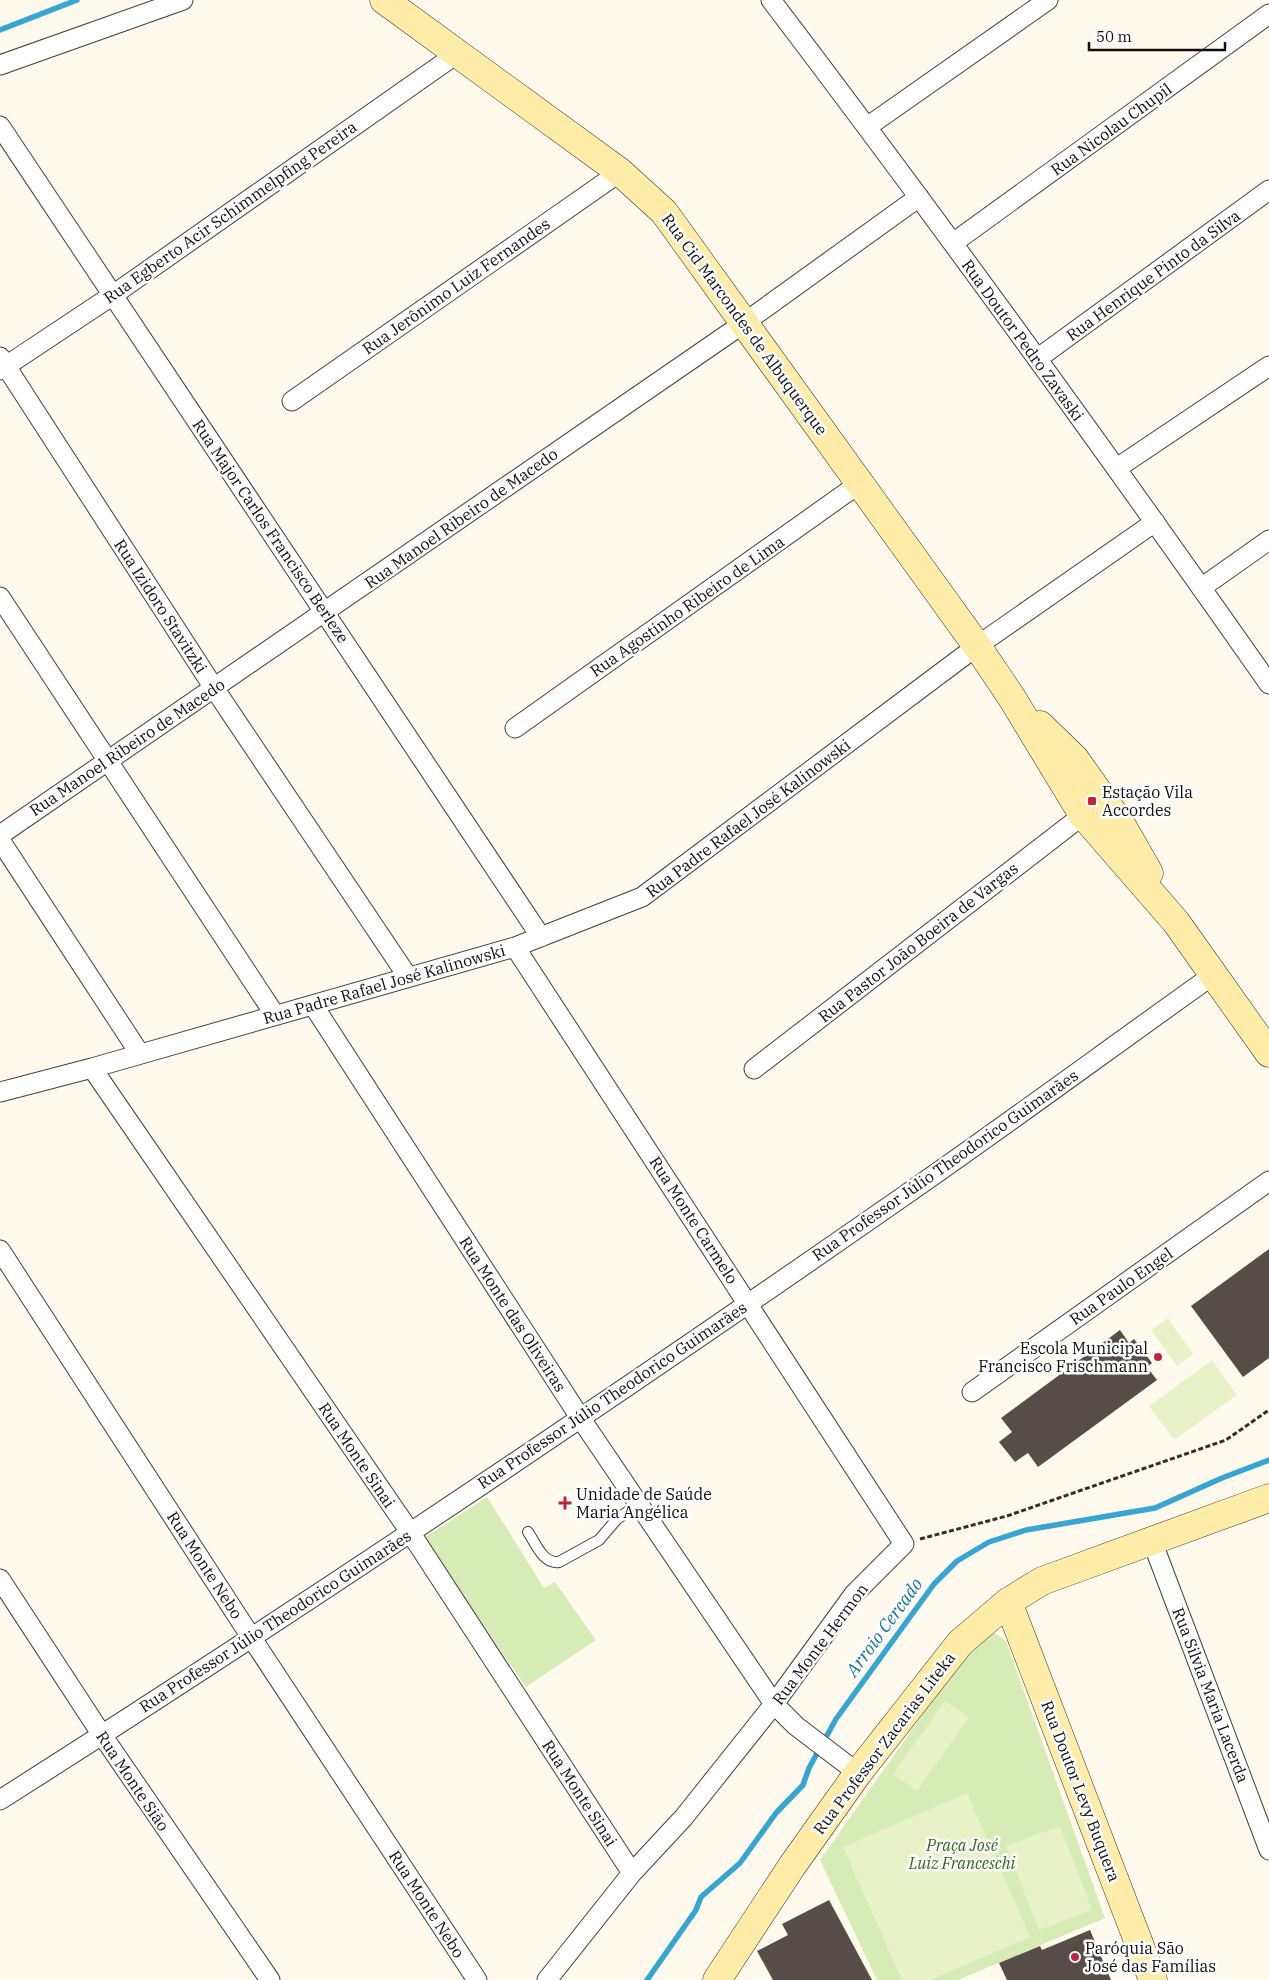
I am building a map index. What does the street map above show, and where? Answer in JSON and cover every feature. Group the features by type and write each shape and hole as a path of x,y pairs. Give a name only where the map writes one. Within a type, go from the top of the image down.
{"street":[{"path":"0,65 183,0"},
{"name":"Rua Cid Marcondes de Albuquerque","path":"384,0 620,172 664,212 977,646 1012,698 1083,815 1176,922"},
{"name":"Rua Doutor Pedro Zavaski","path":"771,0 919,197 1117,468 1269,684"},
{"path":"867,127 1048,0"},
{"name":"Rua Nicolau Chupil","path":"952,243 1269,14"},
{"name":"Rua Egberto Acir Schimmelpfing Pereira","path":"2,364 113,295 458,53"},
{"name":"Rua Major Carlos Francisco Berleze","path":"0,126 541,936"},
{"name":"Rua Jerônimo Luiz Fernandes","path":"292,401 620,172"},
{"name":"Rua Henrique Pinto da Silva","path":"1037,359 1269,190"},
{"name":"Rua Manoel Ribeiro de Macedo","path":"0,835 744,323 919,197"},
{"name":"Rua Izidoro Stavitzki","path":"2,364 214,688 408,977"},
{"path":"1117,468 1269,366"},
{"name":"Rua Agostinho Ribeiro de Lima","path":"515,728 860,483"},
{"name":"Rua Padre Rafael José Kalinowski","path":"0,1092 92,1068 515,947 642,897 977,646 1155,522"},
{"path":"1201,588 1269,540"},
{"path":"0,597 275,1015"},
{"name":"Rua Cid Marcondes de Albuquerque","path":"1012,698 1075,759 1122,824 1176,922 1269,1053"},
{"name":"Rua Pastor João Boeira de Vargas","path":"754,1068 1083,815"},
{"path":"0,840 140,1054"},
{"name":"Rua Monte Carmelo","path":"515,947 904,1544"},
{"name":"Rua Professor Júlio Theodorico Guimarães","path":"0,1800 102,1735 581,1419 904,1196 1213,975"},
{"name":"Rua Monte das Oliveiras","path":"313,1005 581,1419 774,1704 796,1726 849,1766"},
{"name":"Rua Monte Sinai","path":"92,1068 410,1532 632,1873"},
{"name":"Rua Paulo Engel","path":"972,1392 1269,1181"},
{"name":"Rua Monte Nebo","path":"0,1250 251,1637 477,1980"},
{"name":"Rua Professor Zacarias Liteka","path":"717,1980 792,1866 849,1766 960,1644 1008,1602 1042,1581 1269,1498"},
{"name":"Rua Silvia Maria Lacerda","path":"1152,1540 1269,1850"},
{"name":"Rua Monte Hermon","path":"547,1980 632,1873 684,1817 774,1704 854,1594 904,1544"},
{"name":"Rua Monte Sião","path":"0,1579 102,1735 270,1980"},
{"name":"Rua Doutor Levy Buquera","path":"1008,1602 1153,1980"}],"lane":[{"path":"528,1532 547,1560 553,1563 560,1562 599,1540 617,1519 638,1504"}],"path":[{"path":"904,1544 1008,1516 1226,1440 1269,1410"}],"green space":[{"path":"1168,1318 1193,1354 1177,1366 1151,1330"},
{"path":"1212,1360 1237,1395 1174,1440 1149,1406"},
{"path":"487,1497 544,1588 555,1582 596,1640 526,1687 424,1538"},
{"name":"Praça José Luiz Franceschi","path":"995,1633 1006,1641 1105,1918 958,1980 877,1980 820,1860 971,1646 981,1636"},
{"path":"945,1701 969,1718 917,1791 893,1774"},
{"path":"967,1793 1030,1937 930,1980 902,1980 843,1847"},
{"path":"1060,1826 1092,1910 1039,1930 1006,1846"}],"building":[{"path":"1269,1249 1269,1358 1243,1377 1191,1306"},
{"path":"1120,1330 1129,1343 1134,1339 1152,1363 1147,1367 1157,1380 1038,1467 1028,1453 1015,1462 999,1442 1012,1432 1001,1418"},
{"path":"829,1900 872,1980 773,1980 757,1951 788,1935 782,1924"},
{"name":"Paróquia São José das Famílias","path":"1090,1930 1111,1980 1007,1980 999,1963 1040,1946 1042,1950"}],"waterway":[{"path":"0,30 77,0"},
{"name":"Arroio Cercado","path":"647,1980 696,1910 701,1897 740,1863 776,1813 803,1785 809,1768 836,1719 934,1584 957,1561 989,1542 1026,1530 1155,1508 1222,1478 1269,1460"}],"place":[{"name":"Estação Vila Accordes","path":"1092,801"},
{"name":"Escola Municipal Francisco Frischmann","path":"1158,1357"},
{"name":"Unidade de Saúde Maria Angélica","path":"565,1503"},
{"name":"Paróquia São José das Famílias","path":"1075,1957"}]}
